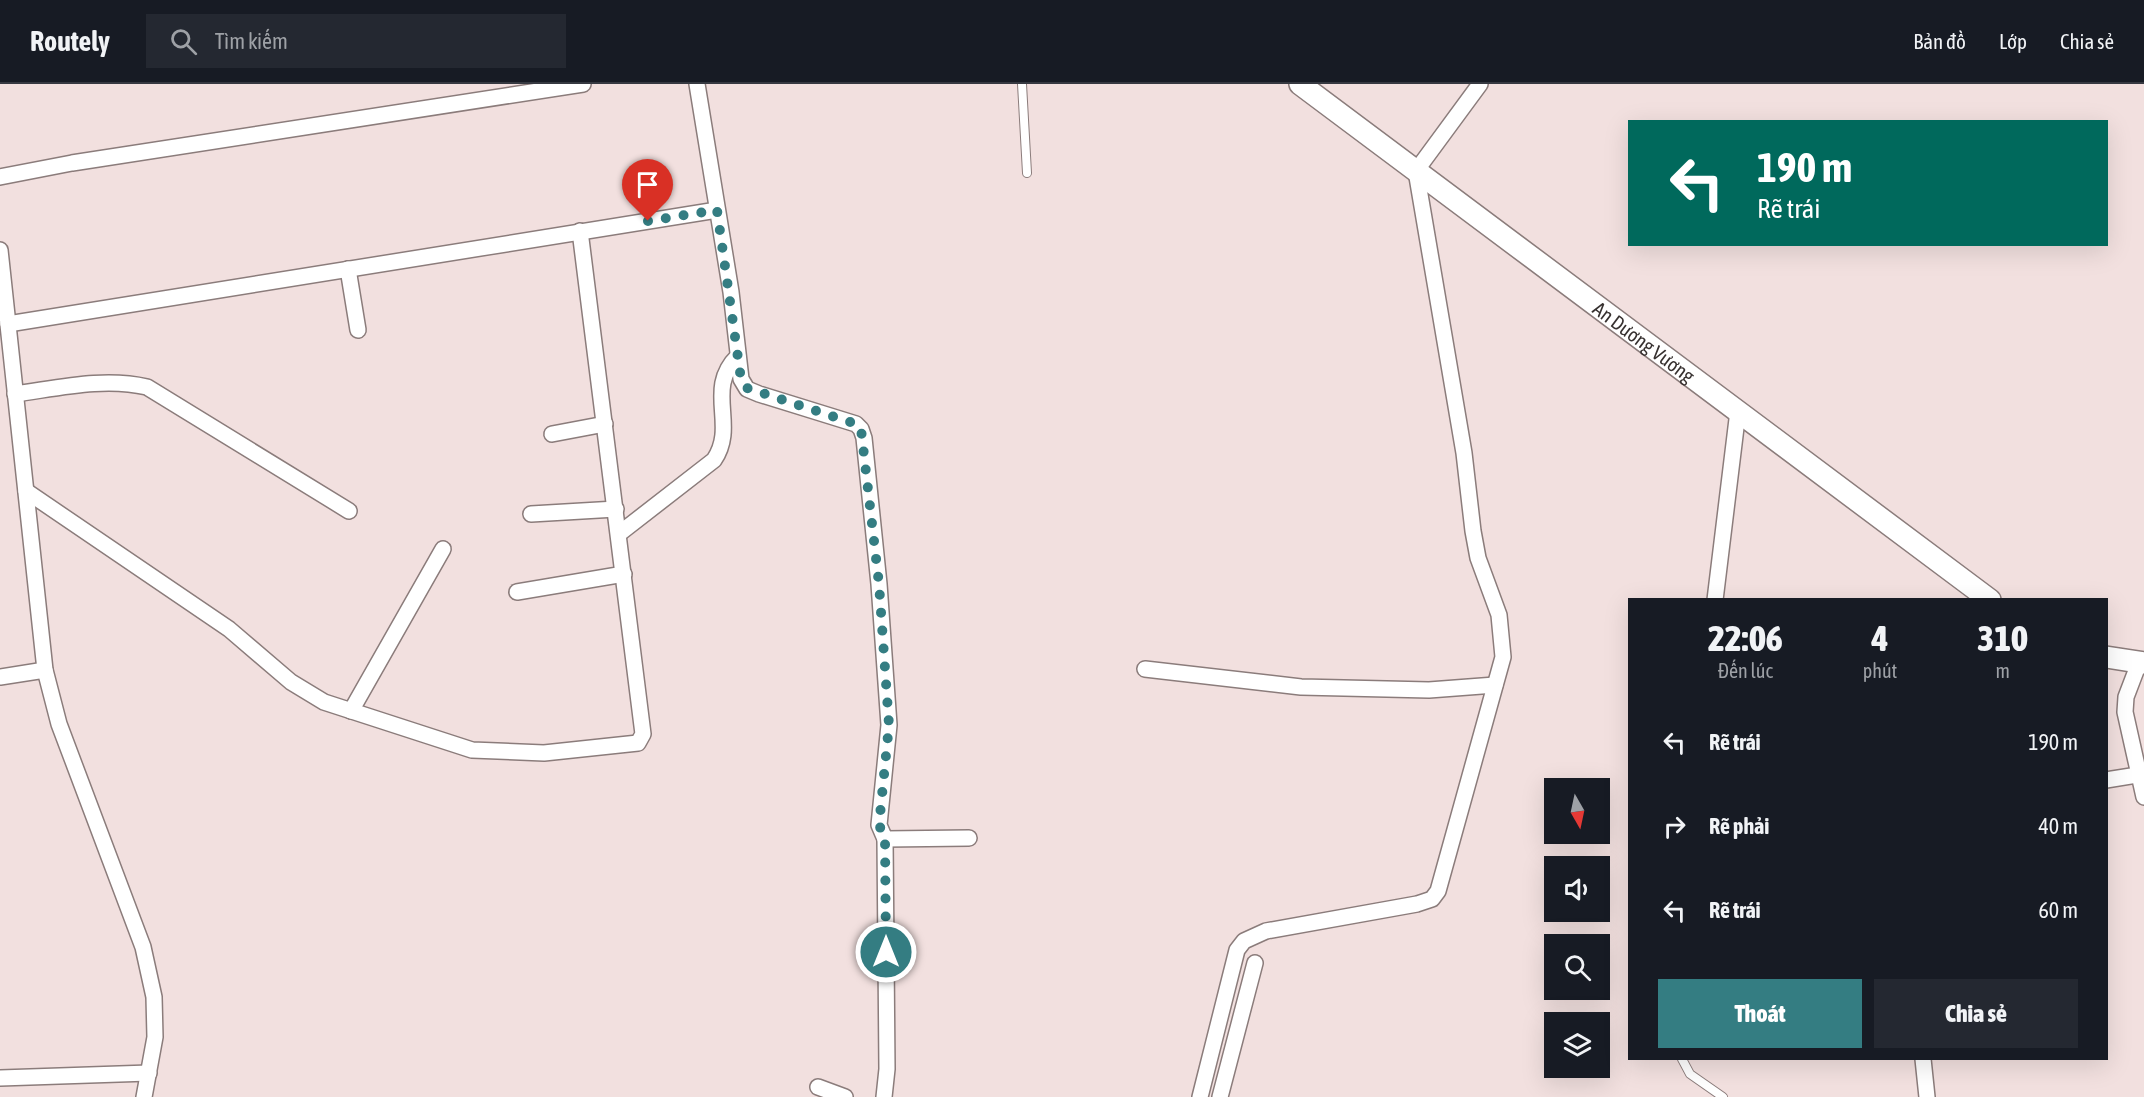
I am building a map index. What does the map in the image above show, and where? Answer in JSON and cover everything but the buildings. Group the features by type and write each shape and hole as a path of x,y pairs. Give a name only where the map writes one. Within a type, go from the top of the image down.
{"street":[{"path":"0,177 72,163 583,84"},
{"path":"697,84 741,379 747,388 856,424 861,429 879,584 889,725 879,825 885,838 887,1069 884,1097"},
{"name":"An Dương Vương","path":"1300,84 1987,598"},
{"path":"1200,1097 1238,950 1244,941 1266,931 1417,904 1432,899 1438,891 1478,752 1503,657 1502,633 1474,540 1464,453 1416,171 1480,84"},
{"path":"8,324 717,210"},
{"path":"26,491 229,629 291,682 324,702 472,750 544,753 638,743 643,734 620,533 580,231"},
{"path":"0,250 45,670 59,724 143,947 154,997 155,1036 144,1097"},
{"path":"348,269 358,330"},
{"path":"620,533 718,455 724,440 721,394 723,375 727,367 738,356"},
{"path":"15,394 123,381 147,387 349,511"},
{"path":"1715,598 1738,411"},
{"path":"552,434 605,424"},
{"path":"531,514 616,509"},
{"path":"351,711 443,549"},
{"path":"517,592 624,574"},
{"path":"2108,657 2142,663 2126,697 2125,712 2142,775 2144,797"},
{"path":"1145,669 1313,688 1429,690 1494,685"},
{"path":"0,677 45,670"},
{"path":"2108,780 2142,775"},
{"path":"885,838 969,838"},
{"path":"1220,1097 1255,963"},
{"path":"1912,1060 1917,1097"},
{"path":"1923,1060 1927,1097"},
{"path":"0,1077 149,1073"},
{"path":"818,1087 845,1097"}],"lane":[{"path":"1022,84 1027,173"},
{"path":"1683,1060 1690,1074 1723,1097"}],"route":[{"path":"648,221 717,210 731,292 741,379 747,388 759,394 856,424 861,429 864,438 879,584 889,725 879,825 885,838 886,952"}]}
